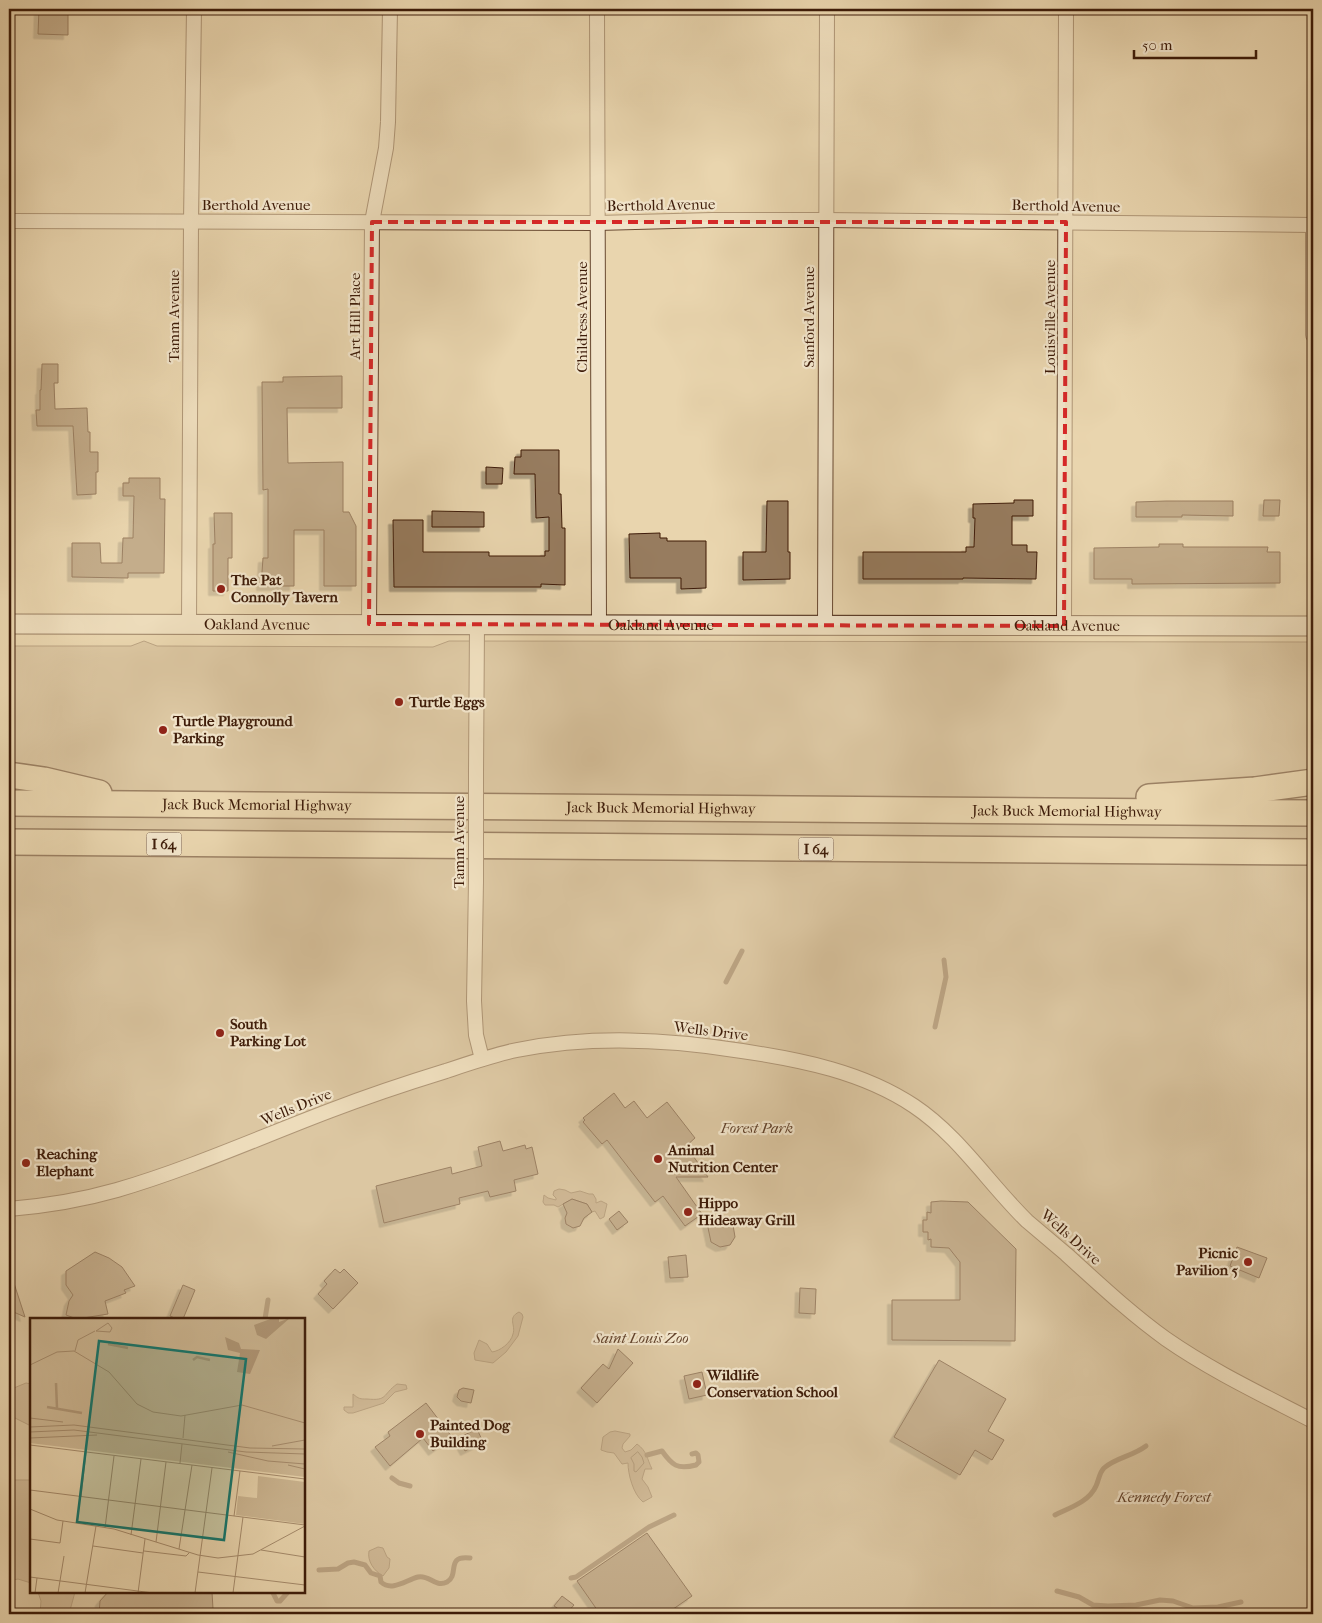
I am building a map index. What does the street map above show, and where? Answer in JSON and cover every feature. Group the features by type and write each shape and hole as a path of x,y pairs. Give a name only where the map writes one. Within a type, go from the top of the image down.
{"highway":[{"path":"9,775 53,783 137,804"},
{"path":"1030,811 1092,801 1221,793 1313,782"},
{"name":"Jack Buck Memorial Highway","path":"9,803 1313,813"},
{"name":"I 64","path":"9,842 1313,852"}],"street":[{"name":"Tamm Avenue","path":"190,624 191,221 194,9"},
{"name":"Art Hill Place","path":"369,624 372,222 386,148 390,9"},
{"name":"Childress Avenue","path":"597,9 599,625"},
{"name":"Sanford Avenue","path":"825,625 827,9"},
{"name":"Louisville Avenue","path":"1064,626 1066,9"},
{"name":"Berthold Avenue","path":"9,221 597,223 825,220 1313,225"},
{"path":"1313,225 1313,335"},
{"name":"Oakland Avenue","path":"9,624 1313,626"},
{"name":"Tamm Avenue","path":"477,625 474,1001 476,1034 482,1059"},
{"name":"Wells Drive","path":"9,1209 73,1200 116,1190 203,1160 361,1099 482,1059 514,1051 600,1040 649,1040 698,1044 772,1056 827,1068 864,1080 916,1107 937,1124 1026,1219 1120,1302 1166,1339 1230,1378 1313,1420"}],"highlighted area":[{"path":"372,222 1066,222 1064,626 369,624"}],"green space":[{"name":"Forest Park","path":"144,641 157,646 433,647 449,641 1313,642 1313,1614 9,1614 9,646 131,646"}],"water":[{"path":"559,1189 571,1193 580,1191 593,1194 596,1203 601,1201 607,1204 604,1217 600,1219 587,1204 572,1199 558,1207 545,1205 543,1202 544,1195 556,1200 553,1195 554,1191"},
{"path":"519,1312 523,1317 518,1336 506,1352 493,1363 475,1360 474,1353 479,1340 487,1344 492,1352 508,1343 514,1331 513,1317"},
{"path":"26,1383 30,1384 30,1426 9,1413 9,1390"},
{"path":"397,1384 406,1385 407,1389 395,1392 384,1403 353,1413 348,1413 344,1410 344,1407 353,1407 353,1394 361,1399 378,1399 382,1398"},
{"path":"615,1431 630,1434 622,1448 625,1452 631,1450 637,1444 645,1452 652,1469 645,1469 642,1479 652,1497 643,1502 636,1494 632,1484 628,1463 622,1464 614,1453 601,1450 603,1437"},
{"path":"9,1480 30,1480 30,1583 18,1579 9,1581"},
{"path":"378,1547 383,1548 390,1559 389,1568 383,1576 374,1569 369,1558 369,1551"},
{"path":"38,1593 75,1593 69,1614 40,1614 41,1601"}],"building":[{"path":"39,9 68,9 68,35 38,34"},
{"path":"42,364 58,364 58,383 54,383 55,409 87,408 90,452 98,452 96,494 77,495 73,426 37,426 36,410 40,410"},
{"path":"342,376 342,408 287,408 288,463 343,462 343,512 349,512 356,526 356,586 324,586 324,530 294,530 294,586 261,586 263,558 268,558 268,489 263,490 262,382 283,382 283,377"},
{"path":"521,450 559,450 559,494 561,494 562,528 565,528 565,585 541,584 541,587 394,587 393,520 423,520 423,552 489,552 489,556 545,556 545,551 549,551 549,517 536,518 535,474 514,474 515,457 521,457"},
{"path":"486,467 503,468 502,484 486,484"},
{"path":"129,478 160,478 160,499 165,499 164,573 128,573 128,578 72,577 72,543 100,543 101,563 122,563 123,538 133,538 134,496 123,496 123,483 129,483"},
{"path":"1014,500 1033,500 1033,516 1012,516 1012,545 1027,545 1027,552 1037,552 1036,579 863,579 863,552 966,552 966,547 974,547 975,518 973,518 973,504 1014,503"},
{"path":"1264,500 1280,500 1279,516 1263,516"},
{"path":"767,501 788,501 790,579 743,580 743,552 766,552"},
{"path":"1233,501 1233,516 1182,515 1182,517 1136,517 1136,502"},
{"path":"432,511 484,512 484,527 432,527"},
{"path":"214,513 232,513 232,558 228,558 228,591 213,591"},
{"path":"660,533 660,538 667,538 667,541 706,541 706,588 681,589 681,578 630,578 629,534"},
{"path":"1159,544 1183,544 1183,547 1268,547 1267,552 1280,552 1280,583 1132,584 1132,579 1094,579 1094,548 1159,547"},
{"name":"Animal Nutrition Center","path":"614,1093 625,1108 634,1101 647,1118 667,1102 695,1138 686,1146 708,1177 676,1177 702,1214 685,1226 663,1196 655,1202 607,1140 602,1144 583,1122 585,1120 583,1118"},
{"path":"500,1141 503,1151 525,1145 526,1149 532,1147 538,1174 514,1180 516,1191 490,1197 488,1191 459,1198 460,1204 384,1223 376,1186 451,1167 452,1174 482,1166 478,1147"},
{"path":"572,1199 587,1204 592,1212 584,1218 580,1226 573,1228 566,1224 565,1218 567,1213 563,1204"},
{"path":"931,1202 968,1202 1016,1249 1015,1341 892,1340 892,1300 960,1300 960,1262 949,1248 931,1247 931,1239 928,1240 928,1232 923,1232 923,1220 927,1220 927,1212 931,1213"},
{"path":"619,1211 628,1222 617,1230 609,1219"},
{"path":"725,1220 733,1225 735,1237 730,1245 720,1247 711,1242 707,1223"},
{"name":"Picnic Pavilion 5","path":"1237,1247 1267,1258 1259,1278 1230,1266"},
{"path":"95,1252 109,1258 122,1267 135,1286 124,1290 126,1293 105,1301 108,1314 74,1318 66,1315 69,1301 73,1295 66,1285 66,1271"},
{"path":"686,1255 688,1277 670,1278 668,1257"},
{"path":"335,1269 340,1273 344,1269 358,1283 333,1309 318,1294 327,1284 324,1281"},
{"path":"9,1274 11,1274 25,1317 9,1310"},
{"path":"183,1285 195,1290 183,1318 170,1316"},
{"path":"800,1288 816,1289 815,1314 799,1313"},
{"path":"618,1349 633,1363 597,1403 581,1388 603,1364 609,1369"},
{"path":"939,1360 1006,1399 988,1431 1004,1440 992,1460 975,1450 960,1475 894,1437"},
{"path":"702,1372 707,1395 689,1399 684,1376"},
{"path":"463,1388 474,1390 471,1403 461,1401 457,1397 459,1390"},
{"name":"Painted Dog Building","path":"426,1403 452,1437 433,1451 423,1438 390,1466 375,1447 390,1436 388,1432"},
{"path":"477,1429 483,1442 465,1451 458,1438"},
{"path":"647,1533 692,1596 666,1614 600,1614 577,1581"},
{"path":"107,1593 212,1593 213,1609 144,1612 144,1614 99,1614 100,1601"},
{"path":"562,1596 574,1605 566,1614 554,1606"}],"waterway":[{"path":"726,982 742,951"},
{"path":"935,1027 946,977 944,960"},
{"path":"265,1318 268,1300"},
{"path":"1055,1515 1078,1504 1089,1496 1093,1492 1104,1468 1146,1446"},
{"path":"647,1455 662,1451 672,1463 684,1467 696,1465 699,1462 698,1455 696,1453 692,1454"},
{"path":"392,1478 399,1483 410,1486"},
{"path":"571,1578 576,1577 649,1527 674,1515"},
{"path":"319,1570 338,1569 354,1562 365,1565 371,1573 380,1576 381,1582 385,1585 394,1586 418,1577 425,1577 435,1582 443,1583 451,1579 455,1562 462,1558 470,1558"},
{"path":"1057,1591 1079,1597 1093,1605 1108,1606 1136,1605 1160,1600 1173,1601 1193,1608 1218,1607 1241,1602"},
{"path":"273,1593 277,1601 280,1601 287,1593"}],"place":[{"name":"The Pat Connolly Tavern","path":"221,589"},
{"name":"Turtle Eggs","path":"399,702"},
{"name":"Turtle Playground Parking","path":"163,730"},
{"name":"South Parking Lot","path":"220,1033"},
{"name":"Animal Nutrition Center","path":"658,1159"},
{"name":"Reaching Elephant","path":"26,1163"},
{"name":"Hippo Hideaway Grill","path":"688,1212"},
{"name":"Picnic Pavilion 5","path":"1248,1262"},
{"name":"Wildlife Conservation School","path":"697,1384"},
{"name":"Painted Dog Building","path":"420,1434"}],"park label":[{"name":"Saint Louis Zoo","path":"641,1338"},
{"name":"Kennedy Forest","path":"1164,1497"}]}
